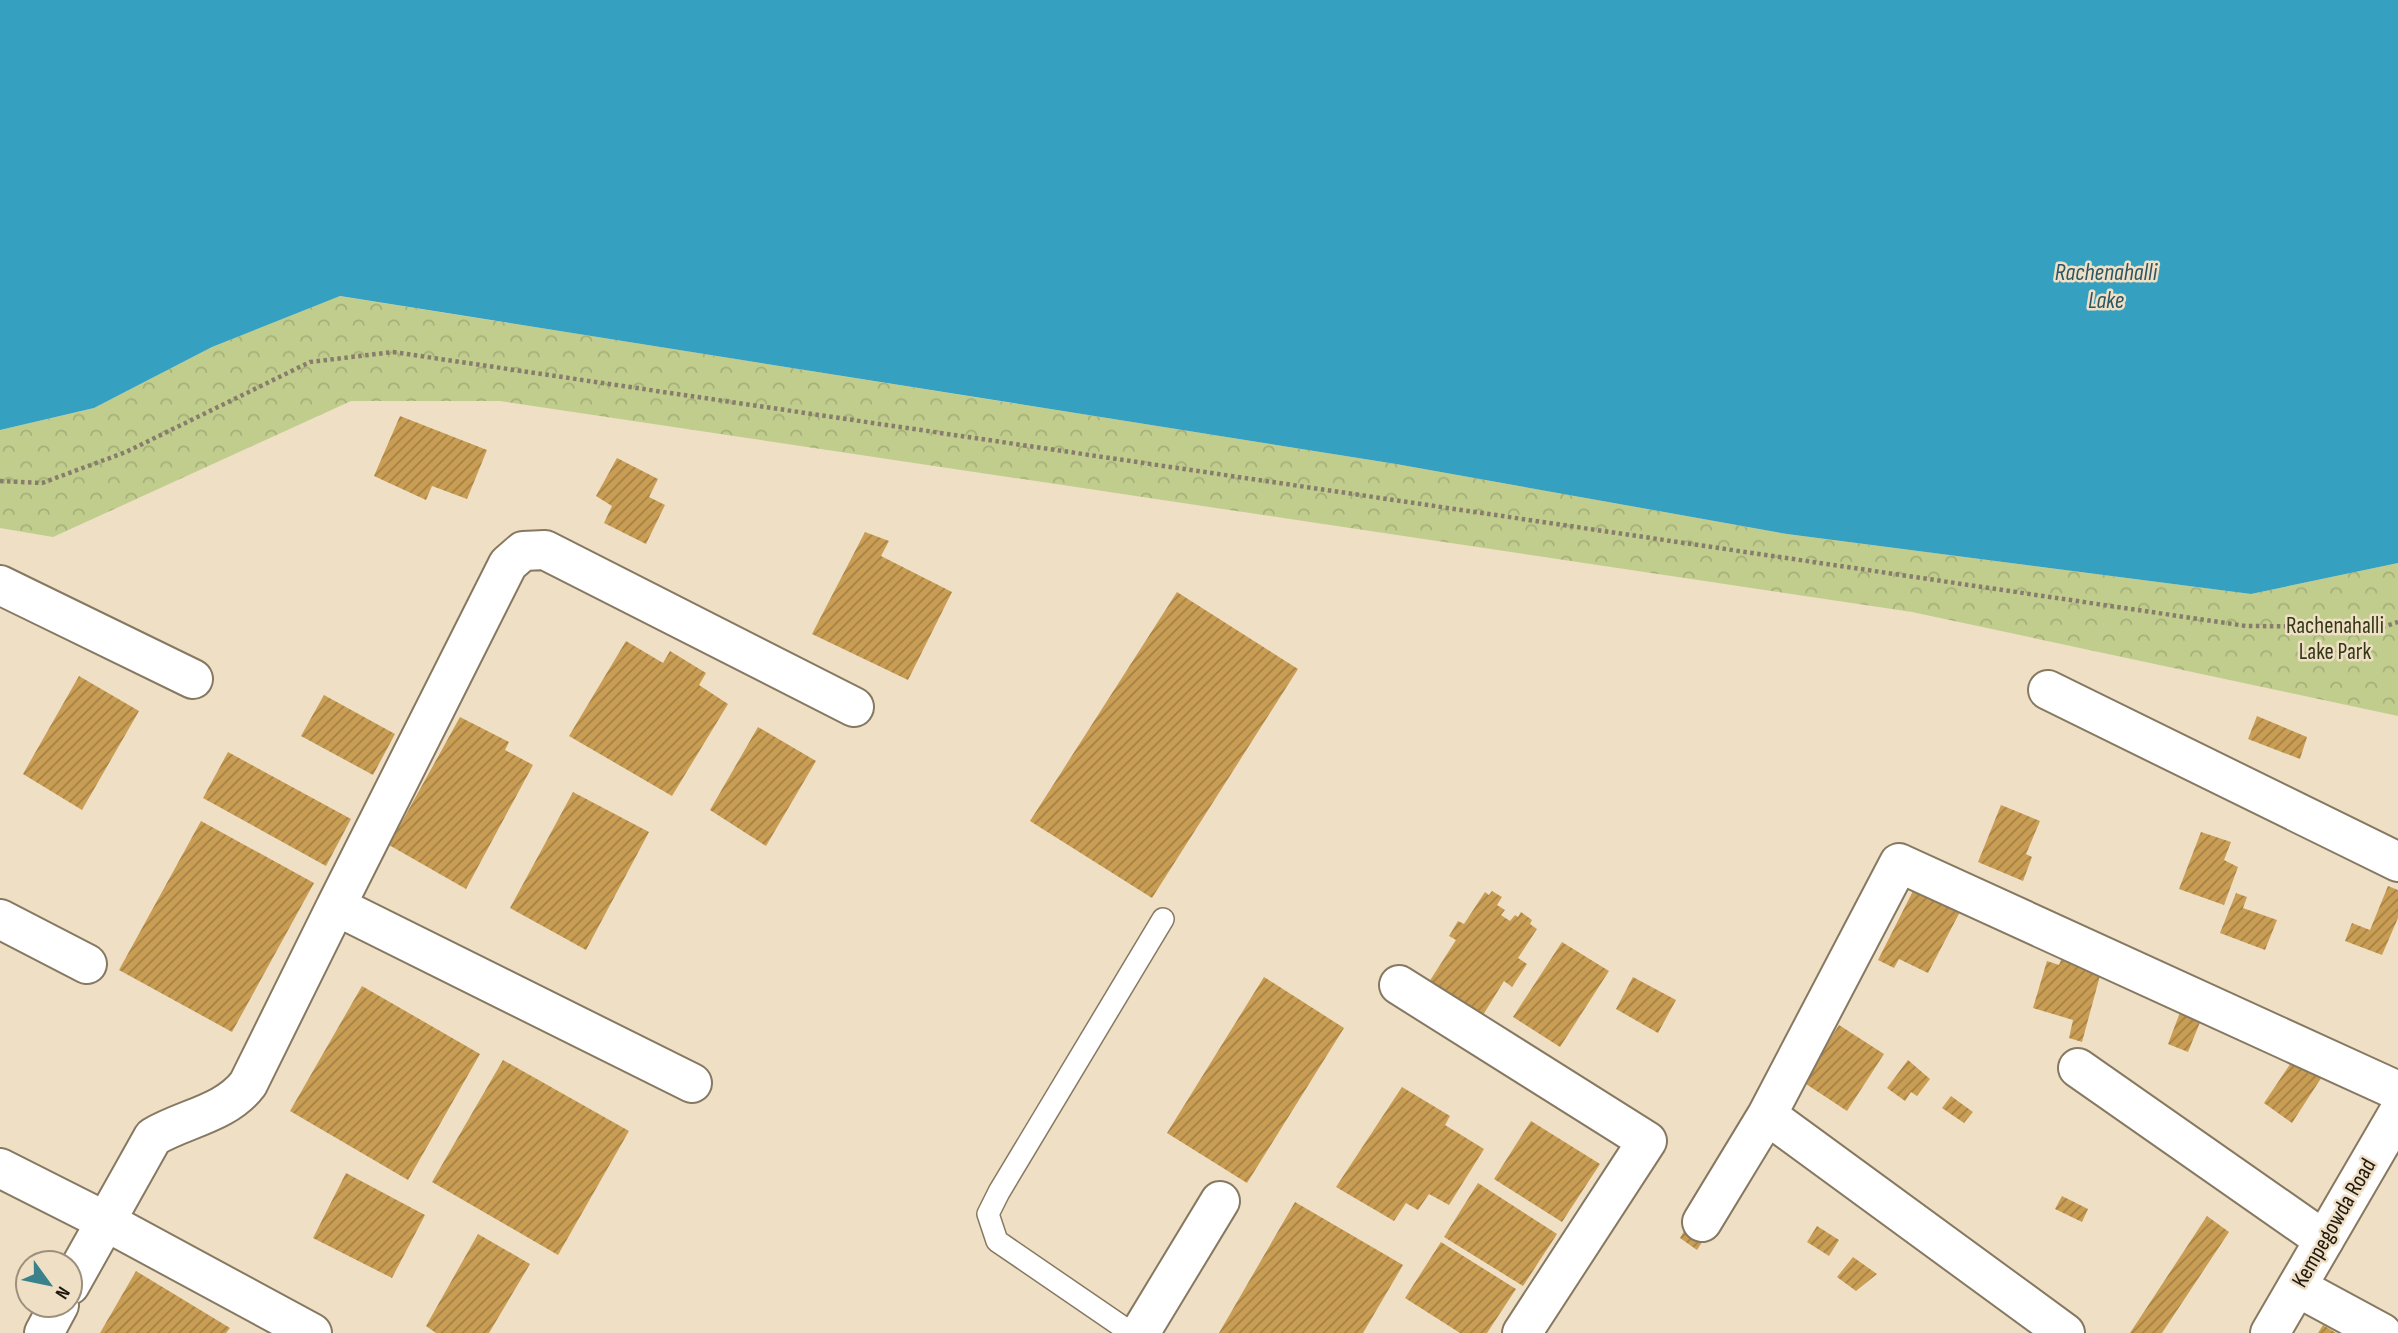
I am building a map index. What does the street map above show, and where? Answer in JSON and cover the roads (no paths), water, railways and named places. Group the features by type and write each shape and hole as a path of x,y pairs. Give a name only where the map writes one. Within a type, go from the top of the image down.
{"street":[{"path":"84,1260 153,1137 220,1108 239,1096 248,1084 508,564 523,551 545,550 854,707"},
{"path":"0,585 193,679"},
{"path":"2048,690 2398,862"},
{"path":"1702,1222 1767,1115 1899,863 2398,1091"},
{"path":"335,906 692,1083"},
{"path":"0,919 87,964"},
{"path":"1399,985 1647,1141 1522,1333"},
{"path":"2078,1068 2324,1240"},
{"path":"1767,1115 2065,1333"},
{"name":"Kempegowda Road","path":"2270,1333 2394,1128"},
{"path":"0,1168 312,1333"},
{"path":"1127,1332 1220,1201"},
{"path":"2297,1287 2382,1333"}],"lane":[{"path":"1127,1332 996,1241 988,1214 1163,919"}],"water":[{"name":"Rachenahalli Lake","path":"0,0 2398,0 2398,563 2251,594 1787,534 1396,464 340,296 212,347 94,408 0,430"}],"park label":[{"name":"Rachenahalli Lake Park","path":"2335,639"}]}
